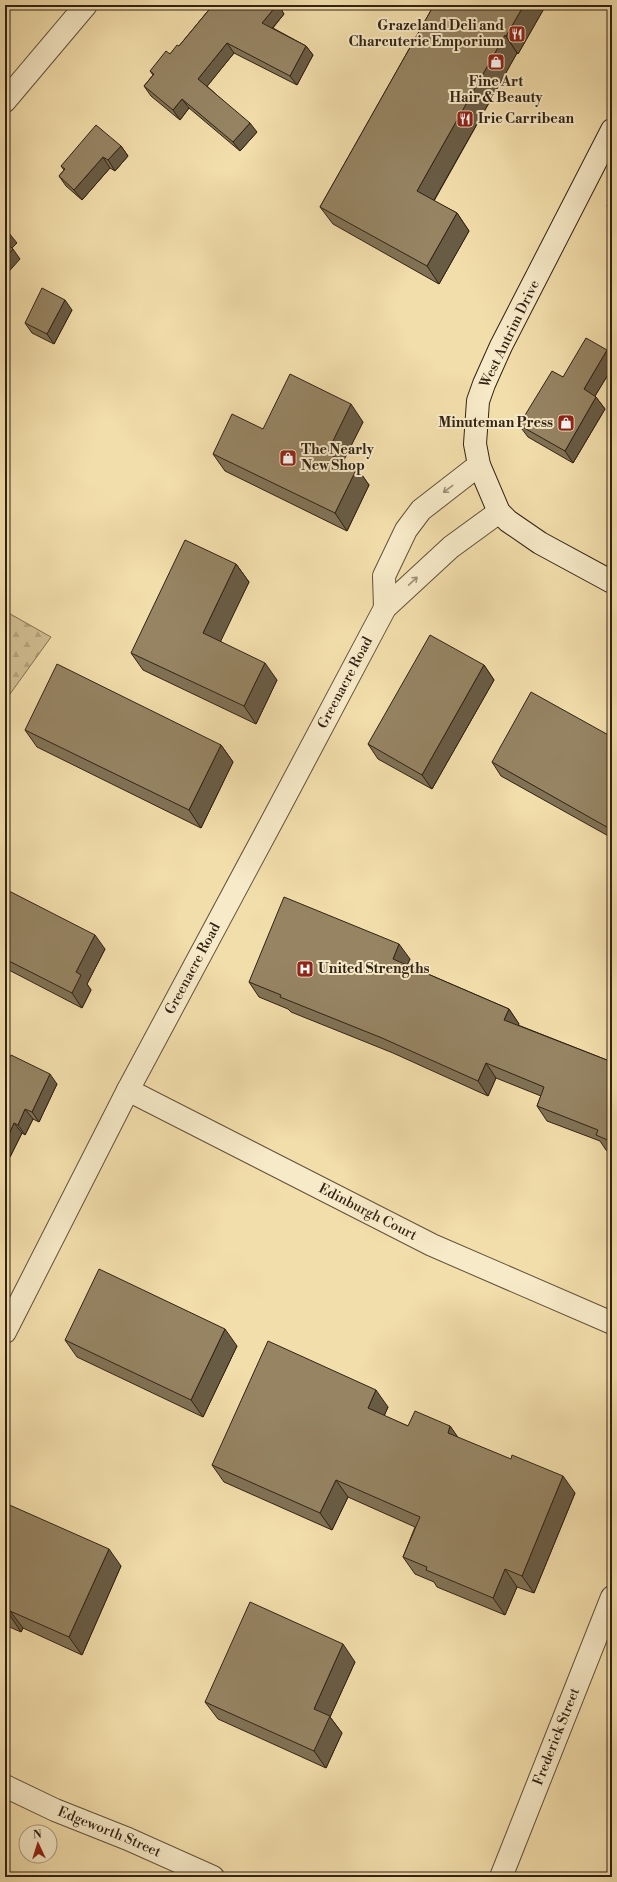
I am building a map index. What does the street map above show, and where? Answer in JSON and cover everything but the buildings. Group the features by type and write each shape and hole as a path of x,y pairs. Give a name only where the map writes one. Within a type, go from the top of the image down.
{"street":[{"path":"5,101 86,5"},
{"name":"West Antrim Drive","path":"612,130 501,346 484,384 478,401 475,444 479,465 499,512 508,521 540,543 612,582"},
{"name":"Greenacre Road","path":"385,608 384,576 406,530 421,510 479,465"},
{"name":"Greenacre Road","path":"5,1332 128,1090 385,608 451,547 499,512"},
{"name":"Edinburgh Court","path":"128,1090 432,1245 612,1323"},
{"name":"Frederick Street","path":"501,1877 612,1596"},
{"name":"Edgeworth Street","path":"5,1786 55,1810 128,1838 213,1877"}],"green space":[{"path":"5,611 51,637 5,701"}],"place":[{"name":"Grazeland Deli and Charcuterie Emporium","path":"517,34"},
{"name":"Fine Art Hair & Beauty","path":"496,62"},
{"name":"Irie Carribean","path":"465,119"},
{"name":"Minuteman Press","path":"566,423"},
{"name":"The Nearly New Shop","path":"288,458"},
{"name":"United Strengths","path":"305,969"}]}
